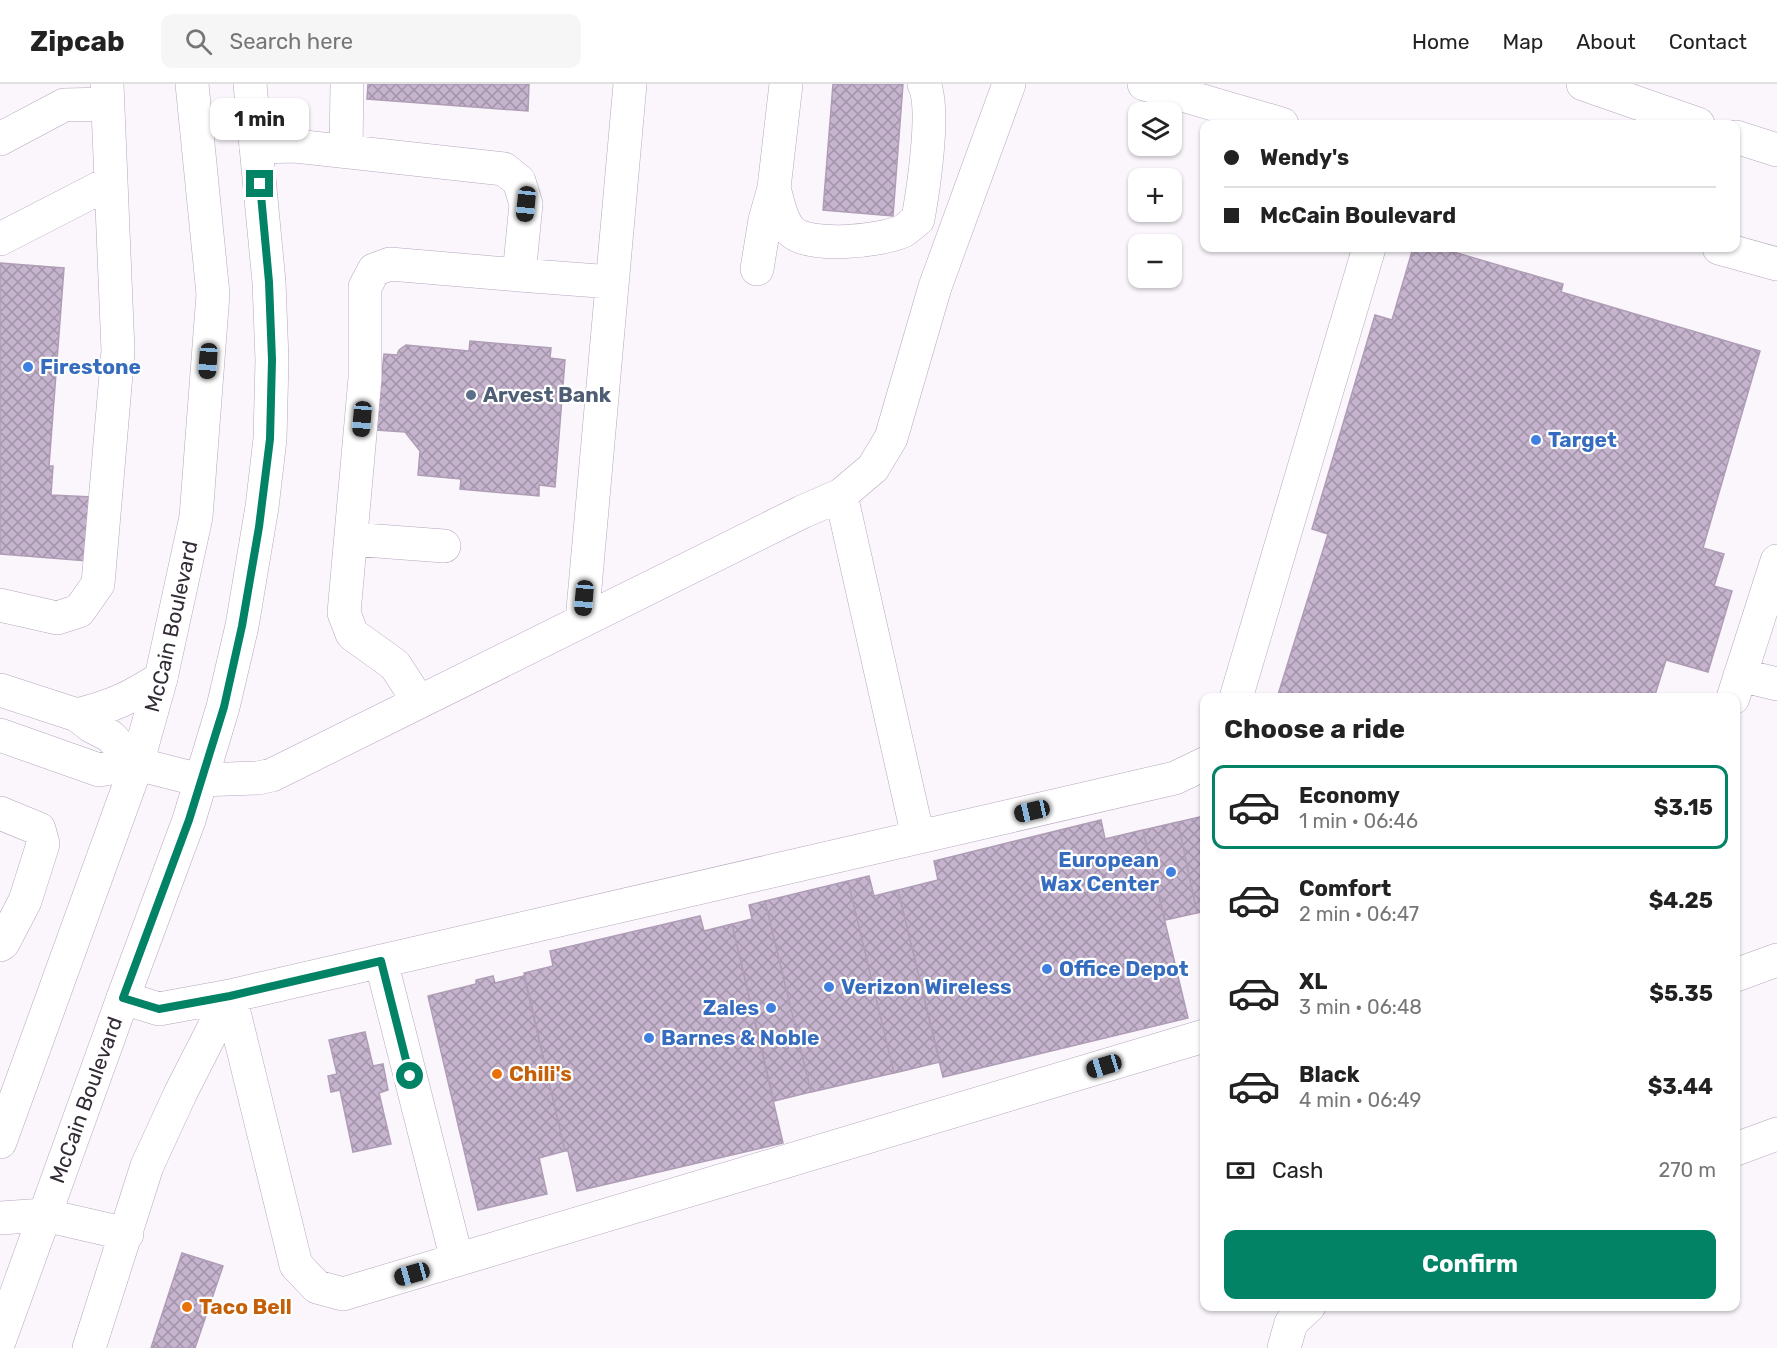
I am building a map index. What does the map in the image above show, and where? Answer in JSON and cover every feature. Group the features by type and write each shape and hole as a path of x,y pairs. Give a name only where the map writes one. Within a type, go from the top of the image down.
{"main road":[{"name":"McCain Boulevard","path":"0,1142 137,764 161,678 196,517 213,294 192,84"},
{"name":"McCain Boulevard","path":"0,1339 189,820 224,707 242,626 262,507 270,439 272,360 269,282 250,84"},
{"path":"346,151 347,84"},
{"path":"582,621 630,84"},
{"path":"757,269 765,220 774,188 786,84"},
{"path":"774,188 780,212 791,231 806,240 878,238 904,231 918,219 923,191 930,110 924,84"},
{"path":"0,735 99,770 137,764 200,780 258,778 272,775 802,512 841,495 873,468 891,438 913,369 935,286 1009,84"},
{"path":"1144,84 1268,120"},
{"path":"1583,84 1686,120"},
{"path":"0,139 64,105 108,94 118,351 98,584 79,611 57,618 0,604"},
{"path":"1740,138 1777,150"},
{"path":"256,147 295,146 504,170 519,181 526,204 519,275"},
{"path":"0,239 111,182"},
{"path":"918,219 957,225"},
{"path":"1237,693 1368,252"},
{"path":"1734,252 1777,264"},
{"path":"419,702 395,665 352,634 344,613 365,378 365,287 374,270 390,264 612,282"},
{"path":"841,495 918,837"},
{"path":"351,539 444,546"},
{"path":"1777,561 1737,686 1777,684"},
{"path":"77,715 132,697 161,678"},
{"path":"0,690 77,715 110,736 137,764"},
{"path":"123,998 159,1009 230,996 1175,778 1200,766"},
{"path":"0,813 39,828 43,844 26,901 4,933"},
{"path":"1740,974 1777,960"},
{"path":"381,961 457,1260"},
{"path":"89,1348 147,1166 181,1092 230,996"},
{"path":"230,996 296,1265 317,1287 343,1294 1200,1036"},
{"path":"1740,1148 1777,1134"},
{"path":"0,1218 44,1215 127,1234"},
{"path":"1284,1348 1291,1323 1304,1311"}],"building":[{"path":"368,84 529,84 528,111 367,99"},
{"path":"833,84 903,84 893,216 823,210"},
{"name":"Target","path":"1412,252 1454,252 1563,284 1561,292 1760,351 1703,548 1724,554 1714,586 1732,591 1708,672 1666,660 1656,693 1279,693 1328,534 1312,529 1375,315 1392,320"},
{"name":"Firestone","path":"0,263 64,268 49,466 53,466 51,495 92,497 88,561 0,554"},
{"name":"Arvest Bank","path":"470,341 551,348 550,358 565,360 555,487 539,485 539,496 460,489 461,479 418,475 420,451 405,432 376,430 384,354 397,355 399,350 406,345 469,351"},
{"path":"1200,817 1200,912 1197,913 1178,822"},
{"name":"Office Depot","path":"1101,820 1105,839 1143,830 1188,1018 943,1077 898,890 938,880 934,861"},
{"name":"European Wax Center","path":"1178,822 1197,913 1165,920 1143,830"},
{"path":"869,876 874,896 898,890 940,1062 894,1073 848,881"},
{"name":"Verizon Wireless","path":"848,881 894,1073 811,1092 765,901"},
{"name":"Zales","path":"765,901 811,1092 774,1101 732,924 752,919 749,905"},
{"name":"Barnes & Noble","path":"700,916 704,931 732,924 783,1143 577,1191 568,1151 565,1151 524,973 553,966 550,951"},
{"name":"Chili's","path":"493,976 495,983 524,976 565,1151 539,1158 547,1194 478,1210 428,996 476,984 476,980"},
{"path":"365,1032 373,1066 383,1064 388,1090 379,1093 391,1144 353,1152 340,1090 331,1092 328,1076 337,1074 329,1040"},
{"name":"Taco Bell","path":"182,1253 223,1266 195,1348 151,1348"}],"place":[{"name":"Firestone","path":"28,367"},
{"name":"Arvest Bank","path":"471,395"},
{"name":"Target","path":"1536,440"},
{"name":"European Wax Center","path":"1171,872"},
{"name":"Office Depot","path":"1047,969"},
{"name":"Verizon Wireless","path":"829,987"},
{"name":"Zales","path":"771,1008"},
{"name":"Barnes & Noble","path":"649,1038"},
{"name":"Chili's","path":"497,1074"},
{"name":"Taco Bell","path":"187,1307"}],"route":[{"path":"260,184 269,282 272,360 270,439 259,527 242,626 224,707 189,820 123,998 159,1009 230,996 381,961 410,1076"}]}
